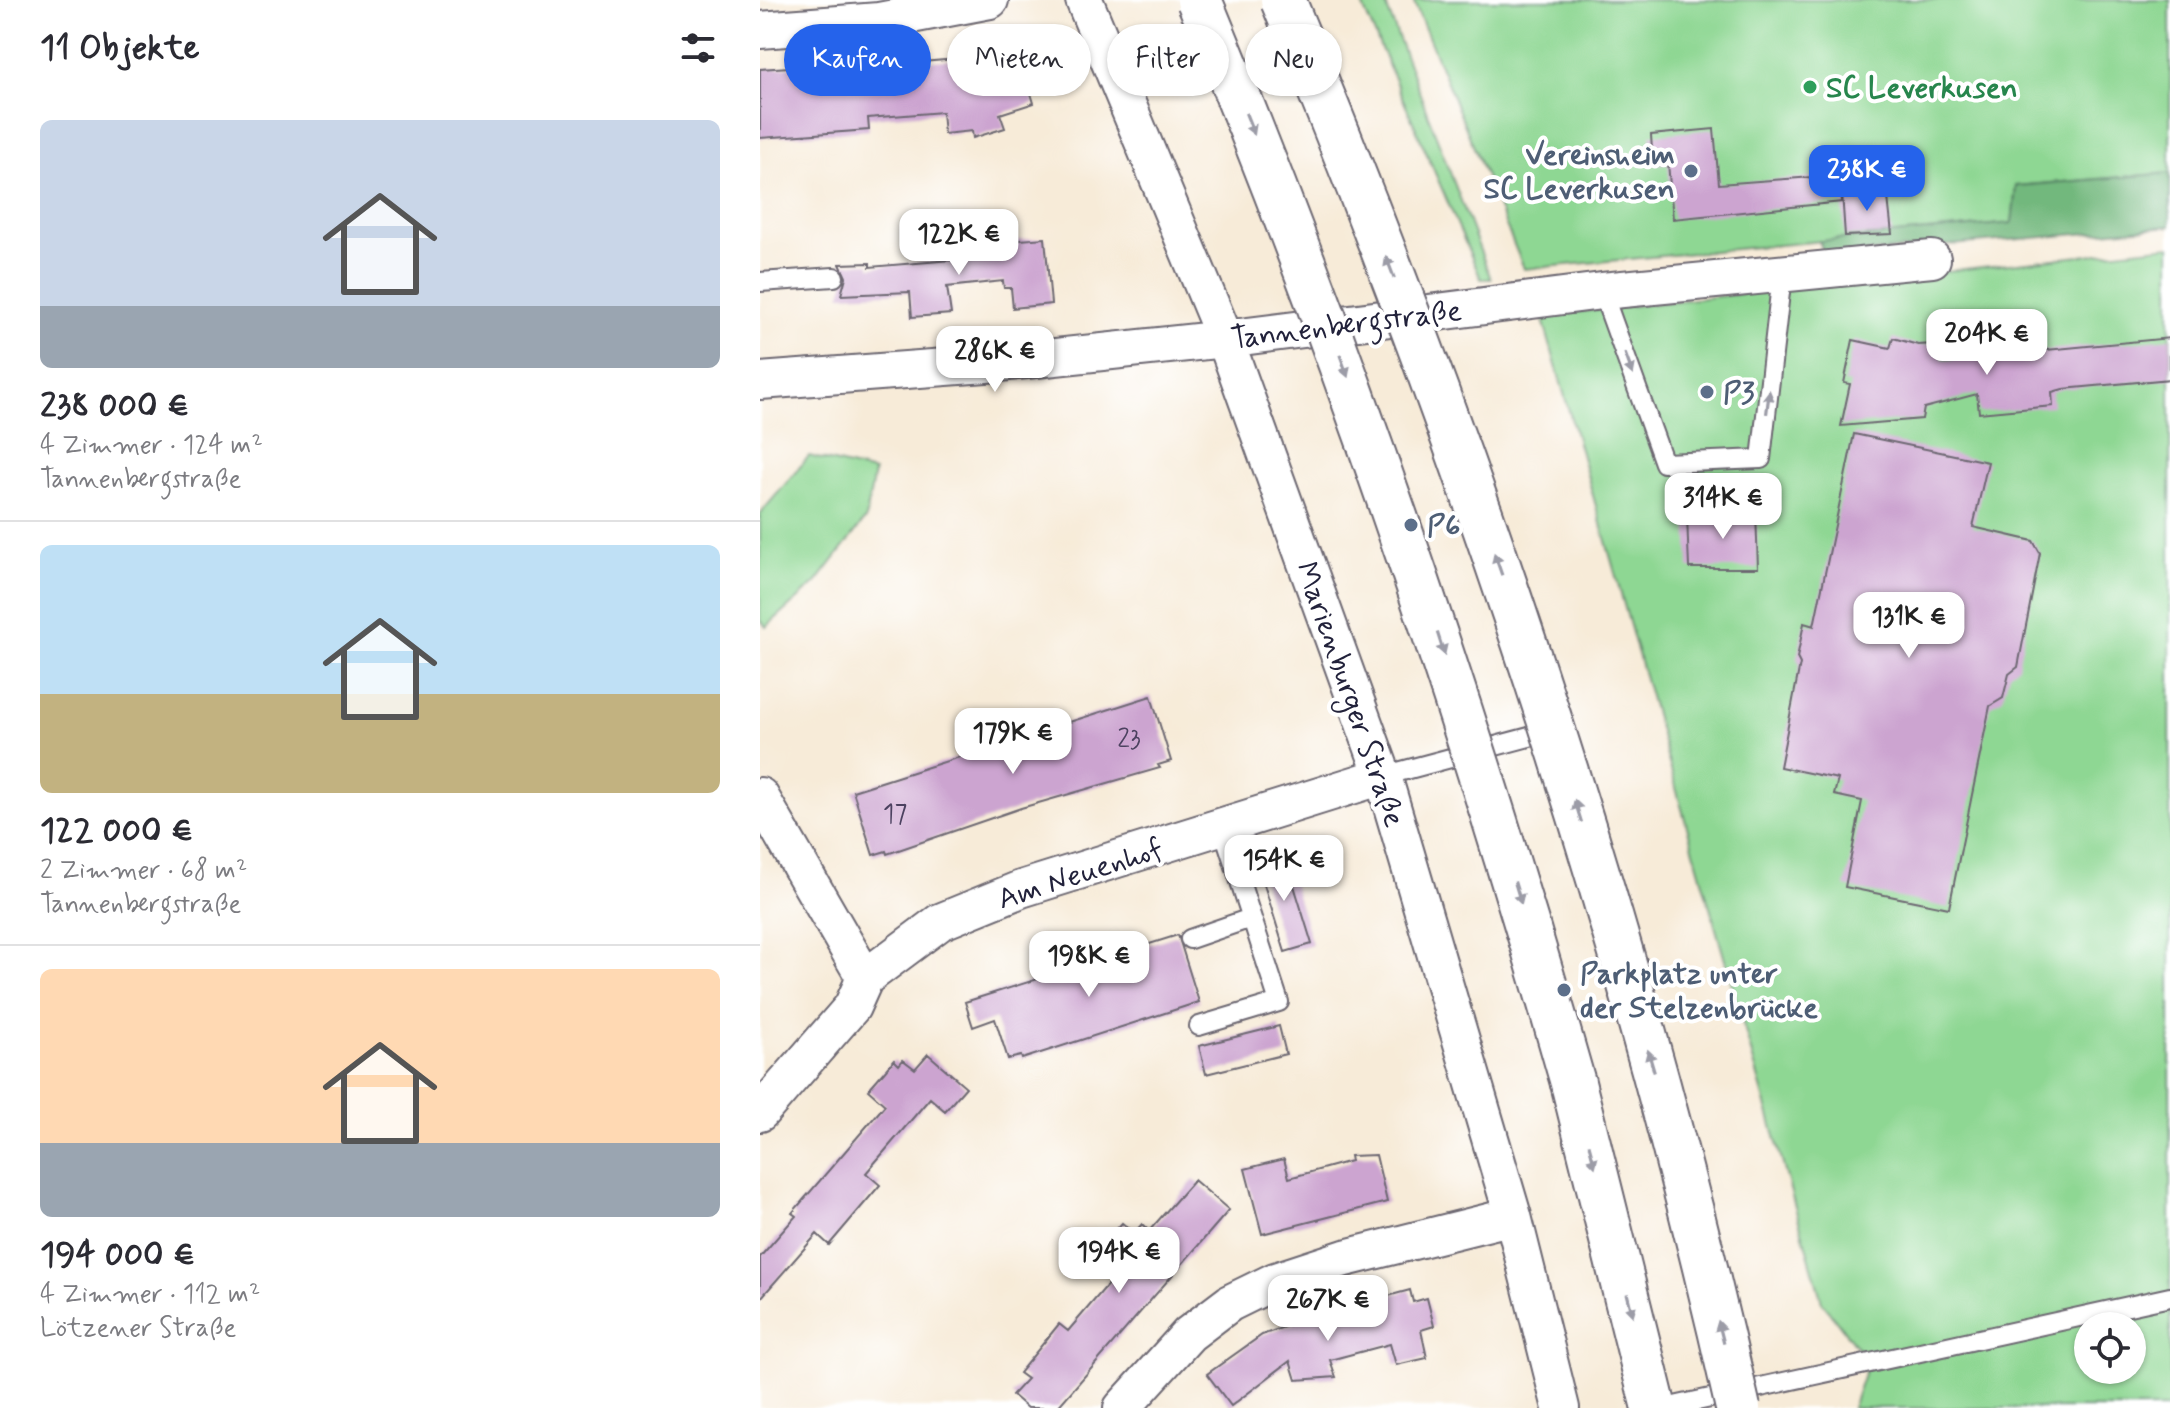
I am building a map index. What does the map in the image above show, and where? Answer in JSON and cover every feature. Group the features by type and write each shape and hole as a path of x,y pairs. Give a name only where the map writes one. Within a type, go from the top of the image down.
{"highway":[{"path":"1199,0 1317,294 1437,632 1573,1083 1654,1408"},
{"path":"1283,0 1390,266 1523,640 1622,960 1671,1136 1738,1408"}],"street":[{"path":"760,30 879,21 990,0"},
{"name":"Marienburger Straße","path":"1084,0 1225,339 1383,776 1513,1216 1561,1408"},
{"name":"Tannenbergstraße","path":"760,381 999,363 1225,339 1602,291 1932,259"},
{"name":"Am Neuenhof","path":"760,1113 852,1007 865,978 940,922 1021,889 1223,829 1383,776"},
{"path":"760,796 865,978"},
{"path":"1122,1408 1189,1334 1230,1303 1275,1281 1345,1258 1513,1216"}],"lane":[{"path":"1602,291 1664,463 1761,459 1782,275"},
{"path":"760,282 834,277"},
{"path":"1383,776 1548,732"},
{"path":"1199,1026 1279,1002 1223,829"},
{"path":"1190,939 1251,918"},
{"path":"1665,1408 2170,1297"}],"green space":[{"path":"1360,0 1384,0 1491,279 1481,279"},
{"name":"SC Leverkusen","path":"1413,0 2170,0 2170,173 2016,186 2012,223 1524,269"},
{"path":"2170,173 2170,226 1825,256 1819,241 2012,223 2016,186"},
{"path":"2170,246 2170,1408 1852,1408 1868,1362 1822,1302 1542,316"},
{"path":"809,456 874,472 866,518 816,583 766,627 760,619 760,514"}],"building":[{"path":"947,60 947,96 1032,96 1034,103 1000,114 1005,128 973,138 972,131 944,134 942,112 868,118 869,130 760,138 760,69 784,67 784,96 931,96 931,61"},
{"name":"Vereinsheim SC Leverkusen","path":"1714,129 1719,184 1840,175 1842,202 1673,219 1668,163 1653,165 1651,135"},
{"path":"1887,188 1892,234 1845,236 1842,192"},
{"path":"1045,238 1051,304 1013,308 1011,288 1004,288 1003,281 947,287 951,314 912,317 910,292 841,295 846,277 840,264 870,263 870,267 963,259 963,254 1007,250 1007,241"},
{"path":"1893,338 1918,345 1933,344 1944,360 2170,338 2170,379 2063,389 2052,392 2053,406 1979,413 1977,394 1924,408 1922,419 1841,426 1850,384 1844,383 1853,340 1890,348"},
{"path":"1854,434 1988,462 1973,527 2033,541 2040,553 2018,667 2009,674 2003,698 1990,706 1949,908 1845,887 1862,801 1834,795 1838,779 1780,767 1800,664 1797,658 1804,623 1814,626"},
{"path":"1756,512 1758,568 1689,568 1687,515"},
{"path":"1151,696 1171,761 1158,765 1160,768 1021,808 887,854 886,851 873,855 853,791"},
{"path":"1284,853 1312,944 1285,952 1257,862"},
{"path":"1178,935 1199,1002 1022,1059 1021,1056 1008,1059 995,1019 973,1027 965,1002"},
{"path":"1279,1026 1286,1054 1206,1074 1199,1046"},
{"path":"928,1054 966,1087 945,1111 930,1098 866,1173 880,1185 829,1245 817,1234 760,1299 760,1257 796,1216 792,1213 885,1105 868,1090 894,1060 899,1065 903,1060 915,1069"},
{"path":"1376,1155 1387,1202 1262,1234 1245,1169 1284,1159 1289,1178 1351,1161 1350,1156"},
{"path":"1194,1180 1229,1210 1057,1408 1027,1408 1012,1395 1027,1379 1019,1373 1059,1324 1068,1331 1115,1276 1093,1257 1122,1223 1134,1233 1142,1224 1149,1231"},
{"path":"1410,1290 1413,1302 1427,1298 1434,1326 1421,1330 1427,1358 1396,1365 1390,1344 1330,1360 1336,1377 1296,1380 1290,1361 1231,1406 1207,1374 1262,1335 1314,1316"}],"place":[{"name":"SC Leverkusen","path":"1810,87"},
{"name":"Vereinsheim SC Leverkusen","path":"1691,171"},
{"name":"P3","path":"1707,392"},
{"name":"P6","path":"1411,525"},
{"name":"Parkplatz unter der Stelzenbrücke","path":"1564,990"}]}
